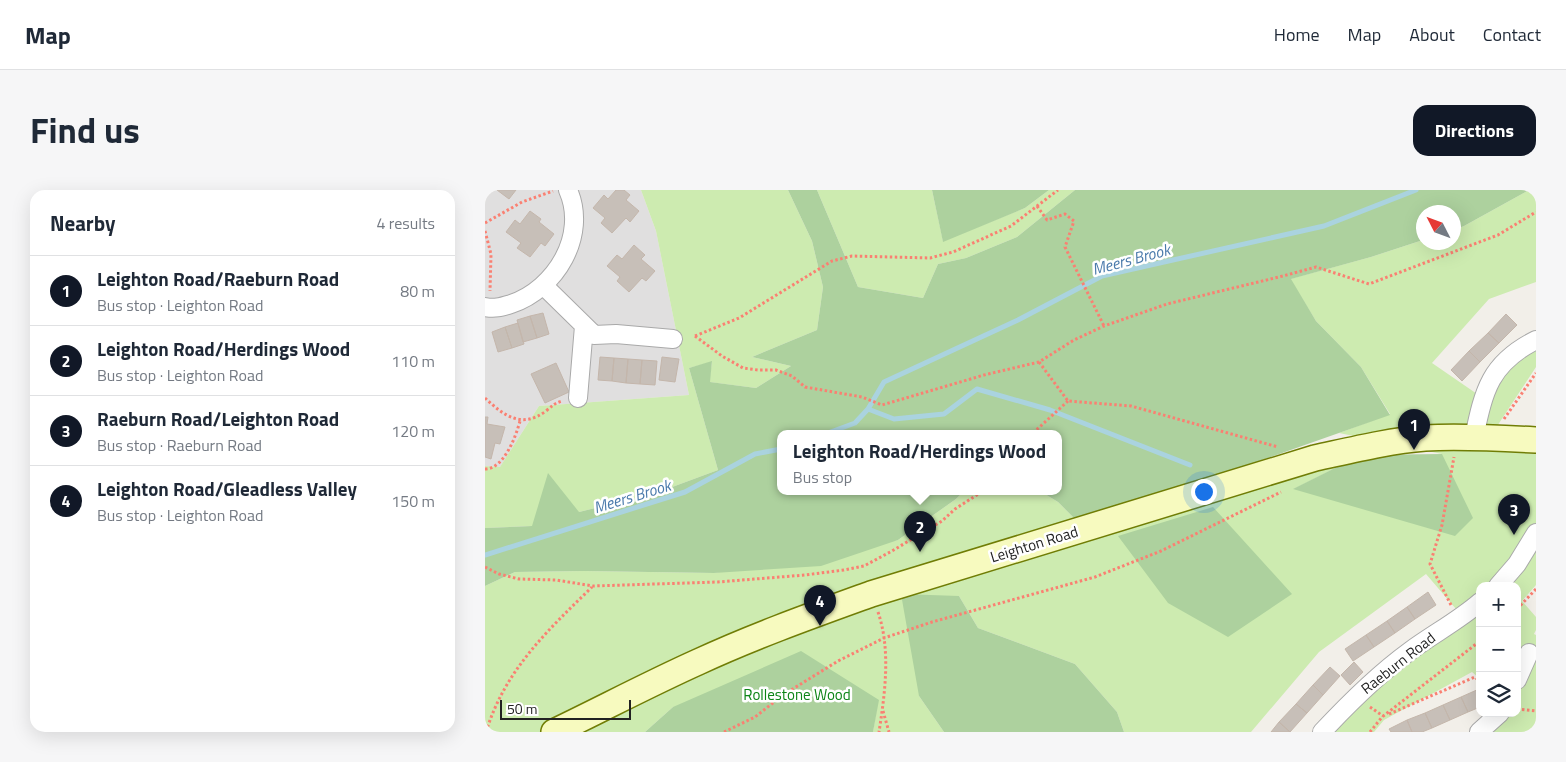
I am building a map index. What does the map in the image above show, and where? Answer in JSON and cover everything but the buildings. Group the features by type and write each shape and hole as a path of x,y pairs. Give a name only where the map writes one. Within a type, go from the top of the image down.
{"street":[{"path":"486,308 494,309 518,302 543,285 558,267 569,248 574,229 574,210 568,190"},
{"path":"543,285 593,335 616,334 673,339"},
{"path":"578,398 584,326"},
{"path":"1475,437 1480,408 1498,368 1510,356 1536,340"},
{"name":"Leighton Road","path":"554,732 697,662 775,628 871,594 1315,458 1375,444 1423,438 1475,437 1536,440"},
{"path":"1501,582 1517,564 1536,533"},
{"name":"Raeburn Road","path":"1322,732 1357,695 1411,650 1472,613"},
{"path":"1520,672 1528,652"},
{"path":"1479,732 1496,717"}],"path":[{"path":"485,223 522,202 559,190"},
{"path":"673,339 695,336 739,318 832,261 851,256 931,258 953,252 1011,226 1057,190"},
{"path":"1037,206 1047,220 1065,214 1074,221 1065,247 1104,326"},
{"path":"695,336 722,356 743,368 776,370 793,376 805,387 862,397 882,406 984,375 1039,362 1074,340 1104,326 1167,304 1316,267 1369,284 1499,235 1536,212"},
{"path":"485,231 491,254 491,280 486,308"},
{"path":"1039,362 1068,401"},
{"path":"1472,613 1445,597 1430,564 1442,525 1453,459 1536,373"},
{"path":"485,398 506,415 519,421 535,418 555,402 578,398"},
{"path":"1036,430 1068,401 1131,406 1278,448"},
{"path":"485,469 489,469 499,463 513,443 519,421"},
{"path":"724,732 755,717 783,695 838,661 884,638 932,622 1095,576 1161,551 1282,491"},
{"path":"485,567 499,574 519,579 556,580 593,586 718,582 805,575 864,566 942,521 955,509 977,495"},
{"path":"486,732 495,708 510,678 527,653 554,623 593,586"},
{"path":"1521,605 1536,589"},
{"path":"879,732 885,690 884,638"},
{"path":"1370,732 1382,717 1476,644"},
{"path":"1382,717 1476,677"},
{"path":"883,708 889,732"},
{"path":"1521,709 1536,711"}],"shaded area":[{"path":"485,190 641,190 656,231 689,395 539,406 500,467 485,466"}],"green space":[{"path":"641,190 788,190 812,241 823,287 817,330 752,357 791,366 756,388 709,382 712,362 689,368 718,470 656,493 532,526 485,528 485,466 500,467 539,406 689,395 656,231"},
{"path":"788,190 817,190 858,287 923,298 938,264 966,258 1017,237 1075,190 1529,190 1461,227 1461,205 1416,205 1416,242 1291,279 1316,321 1361,367 1390,415 1217,476 1075,519 1058,502 1047,495 1062,495 1062,430 777,430 777,495 960,495 898,540 821,566 714,573 515,572 485,586 485,528 532,526 548,473 579,512 656,493 718,470 689,368 712,361 710,382 756,388 791,366 752,357 817,330 823,287 812,241"},
{"path":"817,190 932,190 943,241 1025,208 1049,190 1075,190 1017,237 966,258 938,264 923,298 858,287"},
{"path":"932,190 1049,190 1025,208 943,242"},
{"path":"1529,190 1536,190 1536,282 1489,299 1432,363 1480,396 1515,359 1536,349 1536,367 1482,449 1536,454 1536,585 1522,601 1536,617 1536,630 1534,634 1536,635 1536,732 1489,732 1507,717 1521,717 1521,582 1476,582 1476,676 1472,672 1384,720 1374,732 1333,732 1365,696 1462,616 1426,574 1319,652 1251,732 1124,732 1117,712 1075,664 978,628 959,596 919,696 944,732 873,732 878,700 673,707 645,732 485,732 485,586 515,572 714,573 898,540 960,495 1047,495 1058,502 1075,519 1361,455 1294,489 1442,454 1339,433 1390,414 1361,367 1316,321 1290,279 1371,257 1416,242 1416,250 1461,250 1461,227"},
{"path":"1442,454 1473,518 1455,536 1293,489 1361,455"},
{"path":"1213,507 1292,594 1228,637 1168,603 1118,536"},
{"path":"901,594 959,596 978,628 1075,664 1117,712 1124,732 944,732 919,696"},
{"name":"Rollestone Wood","path":"801,651 879,700 873,732 645,732 673,707"}],"waterway":[{"name":"Meers Brook","path":"836,430 855,423 868,409 884,382 1018,320 1102,276 1324,226 1416,190"},
{"path":"868,409 894,419 944,414 977,389 1050,410 1190,465"},
{"name":"Meers Brook","path":"485,555 685,492 755,454 777,450"}],"place":[{"name":"Leighton Road/Raeburn Road","path":"1414,450"},
{"name":"Raeburn Road/Leighton Road","path":"1514,535"},
{"name":"Leighton Road/Herdings Wood","path":"920,552"},
{"name":"Leighton Road/Gleadless Valley","path":"820,626"}]}
